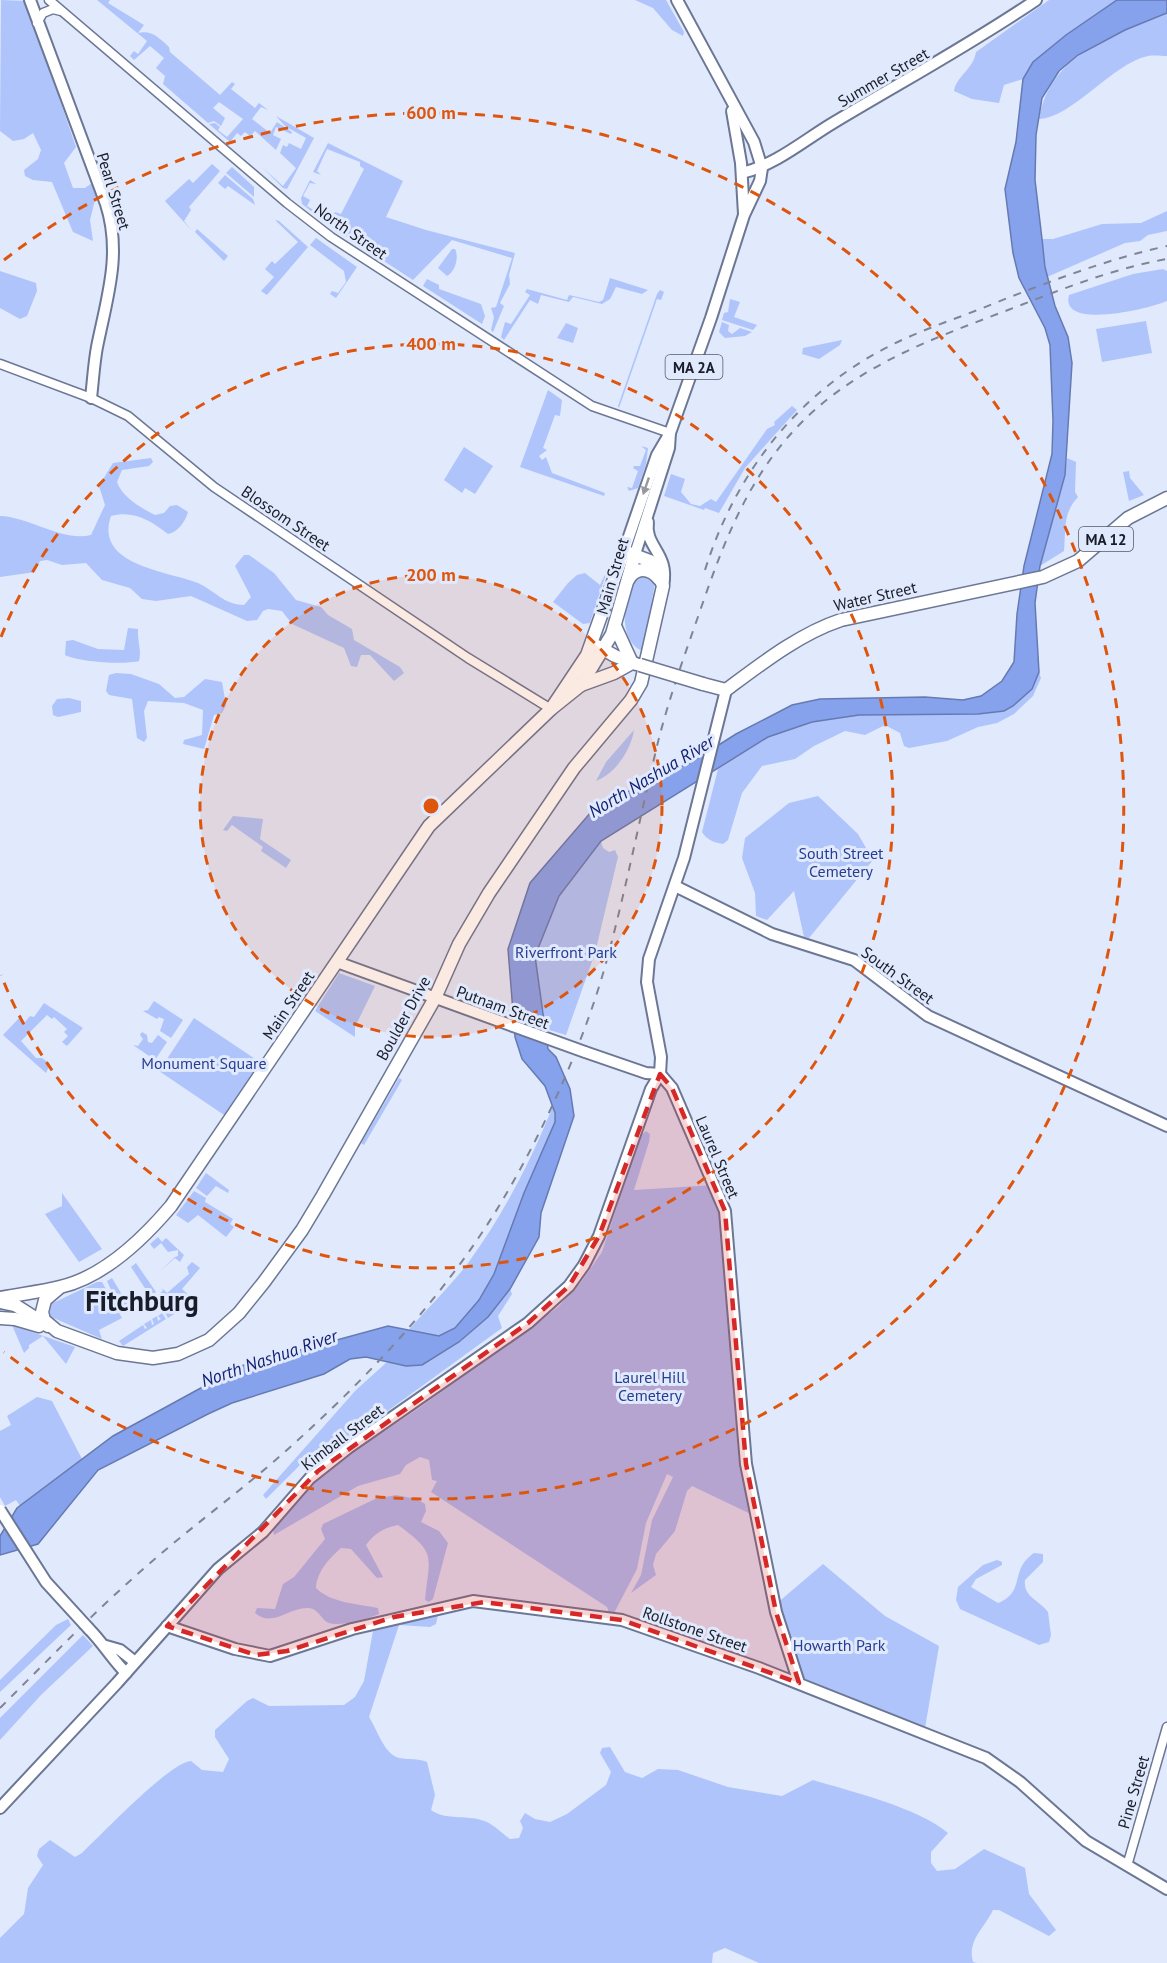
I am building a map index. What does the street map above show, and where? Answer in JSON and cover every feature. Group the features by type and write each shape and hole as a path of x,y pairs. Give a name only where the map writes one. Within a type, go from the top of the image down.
{"highway":[{"name":"Water Street","path":"726,690 825,625 899,607 1008,587 1043,577 1078,561 1128,518 1167,498"},
{"name":"Main Street","path":"551,709 587,655 630,553"},
{"name":"Main Street","path":"0,1313 87,1276 128,1249 171,1206 429,826 551,709 581,685 604,651 615,626 627,584 630,553"},
{"path":"630,553 654,565 663,586"},
{"path":"627,584 632,574 645,570 657,576 663,586"},
{"name":"Boulder Drive","path":"57,1331 117,1353 144,1358 175,1355 201,1345 218,1334 264,1282 302,1230 435,998 459,944 489,893 574,768 639,687 647,663 663,586"},
{"path":"615,626 636,664"},
{"path":"592,642 604,651 636,664 726,690"},
{"path":"581,685 636,664"},
{"name":"Main Street","path":"0,1300 54,1289"},
{"path":"54,1289 45,1300 42,1312 46,1323 57,1331"},
{"name":"Main Street","path":"0,1300 16,1306 57,1331"},
{"path":"0,1318 15,1319 57,1331"}],"main road":[{"name":"Pearl Street","path":"30,0 37,24 103,194 114,236 113,276 97,349 91,398"},
{"name":"MA 2A","path":"677,0 756,148 762,168"},
{"name":"Summer Street","path":"742,173 762,168 833,123 973,42 1036,0"},
{"name":"MA 2A","path":"731,104 742,173"},
{"name":"Main Street","path":"630,553 657,455 670,433 744,215 760,181 762,168"},
{"name":"Main Street","path":"742,173 744,215"},
{"name":"Main Street","path":"630,553 651,507 669,448 670,433"},
{"name":"Boulder Drive","path":"651,507 648,535 662,558 665,572 663,586"},
{"path":"660,1074 661,1057 647,970 701,798 726,690"},
{"name":"South Street","path":"675,886 772,934 854,960 922,1013 1167,1126"},
{"name":"Putnam Street","path":"337,962 585,1052 646,1072 660,1074"},
{"name":"Kimball Street","path":"0,1808 218,1569 262,1532 318,1471 528,1323 569,1286 584,1265 599,1236 651,1089 660,1074"},
{"name":"Laurel Street","path":"660,1074 672,1088 725,1211 746,1464 780,1630 799,1683"},
{"path":"0,1510 46,1582 106,1646 114,1661 126,1672"},
{"name":"Rollstone Street","path":"167,1626 235,1649 270,1656 394,1617 461,1603 484,1602 622,1620 653,1629 799,1683 991,1761 1086,1841 1167,1889"},
{"path":"106,1646 120,1650 135,1662"}],"street":[{"name":"North Street","path":"49,0 161,93 287,203 331,237 592,406 670,433"},
{"path":"37,24 43,13 53,9 61,11"},
{"name":"Blossom Street","path":"0,364 91,398 135,420 214,487 477,664 551,709"},
{"name":"Pine Street","path":"1127,1866 1167,1726"}],"highlighted area":[{"path":"660,1074 672,1088 725,1211 746,1464 776,1612 799,1683 622,1620 484,1602 394,1617 287,1651 256,1655 167,1626 318,1471 528,1323 569,1286 599,1236"}],"green space":[{"path":"1,0 26,1 76,147 64,163 73,188 85,188 92,183 96,196 90,220 93,241 73,232 52,182 33,180 25,176 24,170 38,159 41,150 33,133 24,139 13,141 0,131"},
{"path":"97,0 110,0 108,3 144,25 138,33 151,34 158,38 169,47 170,52 220,95 232,82 235,84 231,89 255,108 259,103 268,110 261,107 252,119 270,133 277,122 292,132 291,134 276,127 273,135 281,139 276,150 255,131 250,136 245,132 241,136 237,133 230,142 209,124 215,123 220,127 218,130 227,137 243,119 219,102 213,108 225,118 221,126 214,121 208,123 163,84 165,76 156,68 164,58 150,46 134,60 130,56 134,51 138,54 147,41"},
{"path":"635,0 666,0 684,32 683,36 672,30 653,8"},
{"path":"1049,0 1117,0 1066,35 1033,62 1023,79 1004,85 999,103 972,99 954,91 958,81 972,63 976,52"},
{"path":"1167,13 1167,56 1148,56 1135,61 1065,110 1039,119 1045,97 1056,78 1070,63 1106,39"},
{"path":"276,116 314,138 287,189 283,188 262,167 283,186 296,168 280,153 283,145 287,147 289,143 301,149 306,138 285,126"},
{"path":"328,143 403,181 386,217 515,253 509,275 510,284 500,303 504,306 493,332 491,330 494,317 491,308 496,307 512,258 452,240 413,280 333,228 302,204 301,198 310,180 316,184 310,183 303,196 310,200 307,206 330,220 335,212 341,214 364,169 360,166 360,162 327,149 317,171 321,175 313,172"},
{"path":"212,164 220,171 189,207 191,210 184,221 192,231 165,201 189,179 193,183"},
{"path":"232,167 254,187 254,197 226,173"},
{"path":"225,175 253,199 255,205 228,186 225,189 218,183"},
{"path":"1167,211 1167,231 1148,235 1140,241 1125,243 1047,277 1042,239 1053,239 1102,224 1141,223"},
{"path":"275,220 308,247 267,295 261,291 274,277 265,269 272,261 275,264 298,242"},
{"path":"197,229 228,256 224,261 195,232"},
{"path":"316,238 357,267 336,298 330,294 332,291 338,293 346,282 344,271 310,245"},
{"path":"452,249 455,249 457,255 456,263 453,271 447,276 438,268"},
{"path":"1163,269 1167,271 1167,301 1127,312 1092,315 1078,312 1070,306 1069,295 1133,274"},
{"path":"0,271 36,283 37,291 27,316 20,319 0,308"},
{"path":"610,278 648,290 642,294 616,287 610,299 602,304 573,297 569,302 541,295 538,304 530,300 504,340 501,337 505,322 511,324 530,295 525,292 527,289 567,300 569,295 599,302 603,300"},
{"path":"427,279 439,285 439,289 481,304 485,316 482,324 423,286"},
{"path":"660,290 664,292 661,300 657,299 619,408 618,406"},
{"path":"730,299 740,302 734,317 757,325 753,330 722,320 724,313 728,312"},
{"path":"1146,321 1152,353 1102,362 1096,329"},
{"path":"722,322 729,325 728,331 732,334 740,328 752,332 745,336 725,338 719,332"},
{"path":"566,323 578,328 573,343 557,338"},
{"path":"842,340 840,345 819,359 802,354 803,348"},
{"path":"548,390 562,400 560,416 555,415 543,448 547,450 539,456 542,460 546,457 552,473 605,493 604,496 520,467"},
{"path":"792,406 797,410 745,468 719,513 664,496 671,474 685,479 681,492 691,504 700,506 711,499 716,502 767,429 775,425 774,422"},
{"path":"641,446 648,448 646,464 638,488 629,491 627,487 632,488 638,471 633,468 640,466 646,450"},
{"path":"464,447 493,466 475,494 465,488 462,493 444,480"},
{"path":"151,458 153,462 149,466 122,470 117,482 119,487 133,502 155,515 164,513 170,506 177,505 188,512 181,526 168,534 155,524 134,515 111,516 109,532 113,545 123,556 152,569 198,583 231,603 244,605 251,597 235,566 244,555 249,555 274,573 296,600 321,607 328,615 352,629 354,640 400,667 404,673 394,681 370,655 361,655 357,667 351,666 344,648 292,624 282,611 268,609 263,611 257,620 247,621 191,596 156,601 142,599 130,588 102,580 86,563 62,565 47,560 40,561 35,572 0,577 0,516 23,520 69,535 91,535 105,505 99,486 113,463"},
{"path":"1067,458 1076,462 1075,492 1078,497 1067,516 1064,551 1040,566 1065,475"},
{"path":"1129,471 1130,478 1144,495 1129,501 1123,472"},
{"path":"608,568 590,623 583,624 553,602 577,575 585,573 600,585"},
{"path":"644,576 655,583 643,651 634,646 629,637 625,626 625,613 630,590 636,581"},
{"path":"128,628 138,629 139,661 102,662 65,655 66,641 73,640 98,649 124,650"},
{"path":"1039,672 1041,678 1033,696 1014,714 997,723 978,727 947,741 909,748 904,746 900,733 885,725 865,735 845,731 814,746 795,759 762,766 742,793 728,840 723,844 716,842 708,839 702,832 718,769 768,737 812,722 859,715 978,714 1004,711 1032,689"},
{"path":"131,674 159,684 175,698 184,697 205,679 222,682 226,705 222,713 214,715 204,749 183,744 184,740 202,735 203,710 184,703 148,701 144,711 147,738 144,742 137,738 132,699 109,695 106,691 109,675"},
{"path":"69,698 81,701 81,712 58,717 53,715 52,706 57,699"},
{"path":"634,730 626,753 616,767 596,781 606,762"},
{"name":"South Street Cemetery","path":"818,796 858,834 873,860 809,938 804,937 794,891 767,920 756,916 755,893 742,858 745,838 789,803"},
{"path":"233,816 263,819 260,839 291,860 286,868 261,851 263,847 232,825 227,831 223,830"},
{"name":"Riverfront Park","path":"601,841 603,848 609,852 615,850 618,857 595,953 566,1035 546,1029 535,956 559,896"},
{"path":"339,973 375,986 355,1027 355,1037 315,1011"},
{"path":"154,1001 183,1020 171,1038 160,1031 164,1019 159,1017 157,1019 143,1011 148,1010"},
{"path":"44,1003 83,1028 67,1046 62,1042 68,1036 64,1032 67,1029 54,1017 52,1019 47,1015 21,1041 36,1058 42,1058 50,1064 46,1073 3,1035 20,1017 25,1022 30,1016 34,1017"},
{"name":"Monument Square","path":"194,1018 267,1067 230,1119 159,1071"},
{"path":"142,1032 147,1035 148,1042 152,1043 158,1035 167,1042 155,1060 133,1045 138,1046 143,1039 140,1035"},
{"path":"399,1078 402,1080 364,1145 361,1143"},
{"path":"553,1106 555,1122 524,1193 494,1274 479,1300 455,1328 439,1336 408,1331 461,1272 481,1245 526,1167"},
{"name":"Laurel Hill Cemetery","path":"646,1131 650,1134 649,1142 634,1190 714,1185 720,1196 757,1517 692,1486 687,1491 675,1531 656,1554 653,1565 656,1575 631,1593 641,1575 652,1520 673,1477 667,1474 646,1523 637,1569 611,1619 607,1607 431,1492 437,1481 432,1480 429,1460 420,1457 406,1465 400,1474 358,1486 274,1535 273,1529 297,1498 328,1469 419,1408 558,1307 581,1282 602,1252 640,1136"},
{"path":"206,1173 229,1190 228,1193 216,1186 207,1196 196,1188"},
{"path":"194,1191 206,1198 205,1202 233,1219 230,1224 234,1227 226,1237 198,1215 188,1223 176,1215"},
{"path":"62,1193 102,1249 79,1262 45,1214 62,1206"},
{"path":"158,1237 162,1242 166,1238 184,1255 180,1262 175,1258 158,1273 175,1257 178,1256 178,1250 168,1252 161,1243 154,1249 150,1244"},
{"path":"192,1262 200,1268 182,1289 195,1301 168,1318 156,1296 163,1291 162,1288 167,1293 189,1274 187,1267"},
{"path":"136,1263 156,1292 150,1296 131,1267"},
{"path":"112,1278 130,1308 121,1312 107,1281"},
{"path":"97,1282 102,1282 122,1318 99,1330 102,1339 49,1316 51,1304"},
{"path":"510,1289 512,1294 498,1316 502,1328 331,1452 326,1455 313,1452 266,1499 263,1495 356,1390 387,1362 406,1366 422,1365 460,1342 488,1317"},
{"path":"162,1313 166,1319 123,1346 119,1341 143,1325 145,1329 147,1328 144,1324 151,1320 152,1325 154,1324 152,1319 157,1316 158,1321 161,1319 158,1316"},
{"path":"12,1325 75,1347 66,1364 43,1336 29,1345 24,1353"},
{"path":"37,1397 52,1401 82,1459 20,1506 16,1500 5,1506 0,1497 0,1431 11,1425 7,1416"},
{"path":"396,1495 417,1499 425,1504 426,1511 421,1522 439,1531 448,1543 433,1599 429,1602 425,1600 429,1565 425,1550 398,1525 380,1532 366,1545 383,1577 377,1578 351,1549 341,1548 324,1566 317,1582 316,1588 329,1597 378,1608 379,1614 354,1622 334,1624 326,1621 311,1608 268,1619 255,1613 257,1608 275,1609 283,1584 294,1577 325,1539 321,1529 323,1524 375,1499"},
{"path":"1034,1553 1043,1554 1043,1562 1025,1580 1025,1586 1029,1594 1048,1612 1051,1635 1049,1642 1039,1645 960,1609 956,1600 958,1587 983,1565 997,1560 1002,1562 1002,1565 976,1579 971,1587 998,1603 1012,1593 1022,1566"},
{"name":"Howarth Park","path":"823,1564 885,1616 939,1646 924,1734 799,1683 775,1605"},
{"path":"438,1615 436,1624 430,1627 399,1625 369,1717 385,1746 394,1756 427,1762 435,1795 431,1810 450,1817 480,1820 490,1824 510,1839 519,1838 523,1828 520,1821 525,1813 535,1819 550,1822 567,1814 606,1785 611,1772 600,1753 602,1748 610,1747 625,1772 642,1778 658,1769 678,1770 728,1787 782,1796 813,1780 902,1808 948,1833 931,1852 931,1863 937,1871 955,1869 984,1849 1025,1868 1029,1894 1056,1930 1049,1936 999,1910 993,1910 972,1947 973,1962 977,1963 759,1963 725,1948 713,1953 712,1963 0,1963 0,1938 24,1914 28,1888 43,1865 37,1856 39,1849 50,1840 75,1857 82,1853 152,1786 181,1765 191,1761 202,1770 223,1772 229,1759 215,1737 215,1730 253,1698 269,1706 344,1705 355,1697 364,1681 373,1631 383,1625"},
{"path":"68,1619 71,1625 0,1692 0,1680 56,1625"},
{"path":"83,1635 93,1646 41,1695 0,1740 0,1718"}],"shaded area":[{"path":"1117,0 1167,0 1167,13 1125,30 1078,55 1059,71 1042,98 1036,135 1035,180 1045,267 1055,306 1068,337 1072,363 1065,475 1040,566 1035,603 1039,672 1032,689 1004,711 978,714 859,715 812,722 768,737 601,841 559,896 535,956 548,1049 556,1057 570,1089 574,1116 541,1213 539,1237 510,1289 488,1317 459,1342 422,1365 406,1366 366,1357 350,1359 324,1374 232,1403 208,1414 98,1470 38,1544 0,1555 0,1536 17,1508 113,1436 241,1366 388,1326 439,1336 455,1328 479,1300 494,1274 524,1193 555,1122 555,1113 545,1086 522,1059 515,1037 508,949 530,883 591,812 604,803 695,760 736,734 792,705 820,699 925,697 963,700 981,696 1002,681 1014,662 1017,614 1024,566 1052,454 1050,345 1045,328 1019,278 1013,253 1005,189 1016,142 1023,79 1033,62 1066,35"}],"railway":[{"path":"705,570 736,497 756,464 805,406 834,381 867,359 925,330 1080,271 1167,246"},
{"path":"0,1708 73,1634 130,1581 303,1436 365,1375 395,1344 450,1277 499,1206 546,1119 574,1056 597,993 620,908 662,726 719,559 740,510 783,442 824,402 848,384 899,355 953,331 1066,288 1126,268 1167,259"}],"district":[{"name":"Fitchburg","path":"142,1300"}],"water label":[{"name":"North Nashua River","path":"651,776"},
{"name":"North Nashua River","path":"269,1358"}]}
